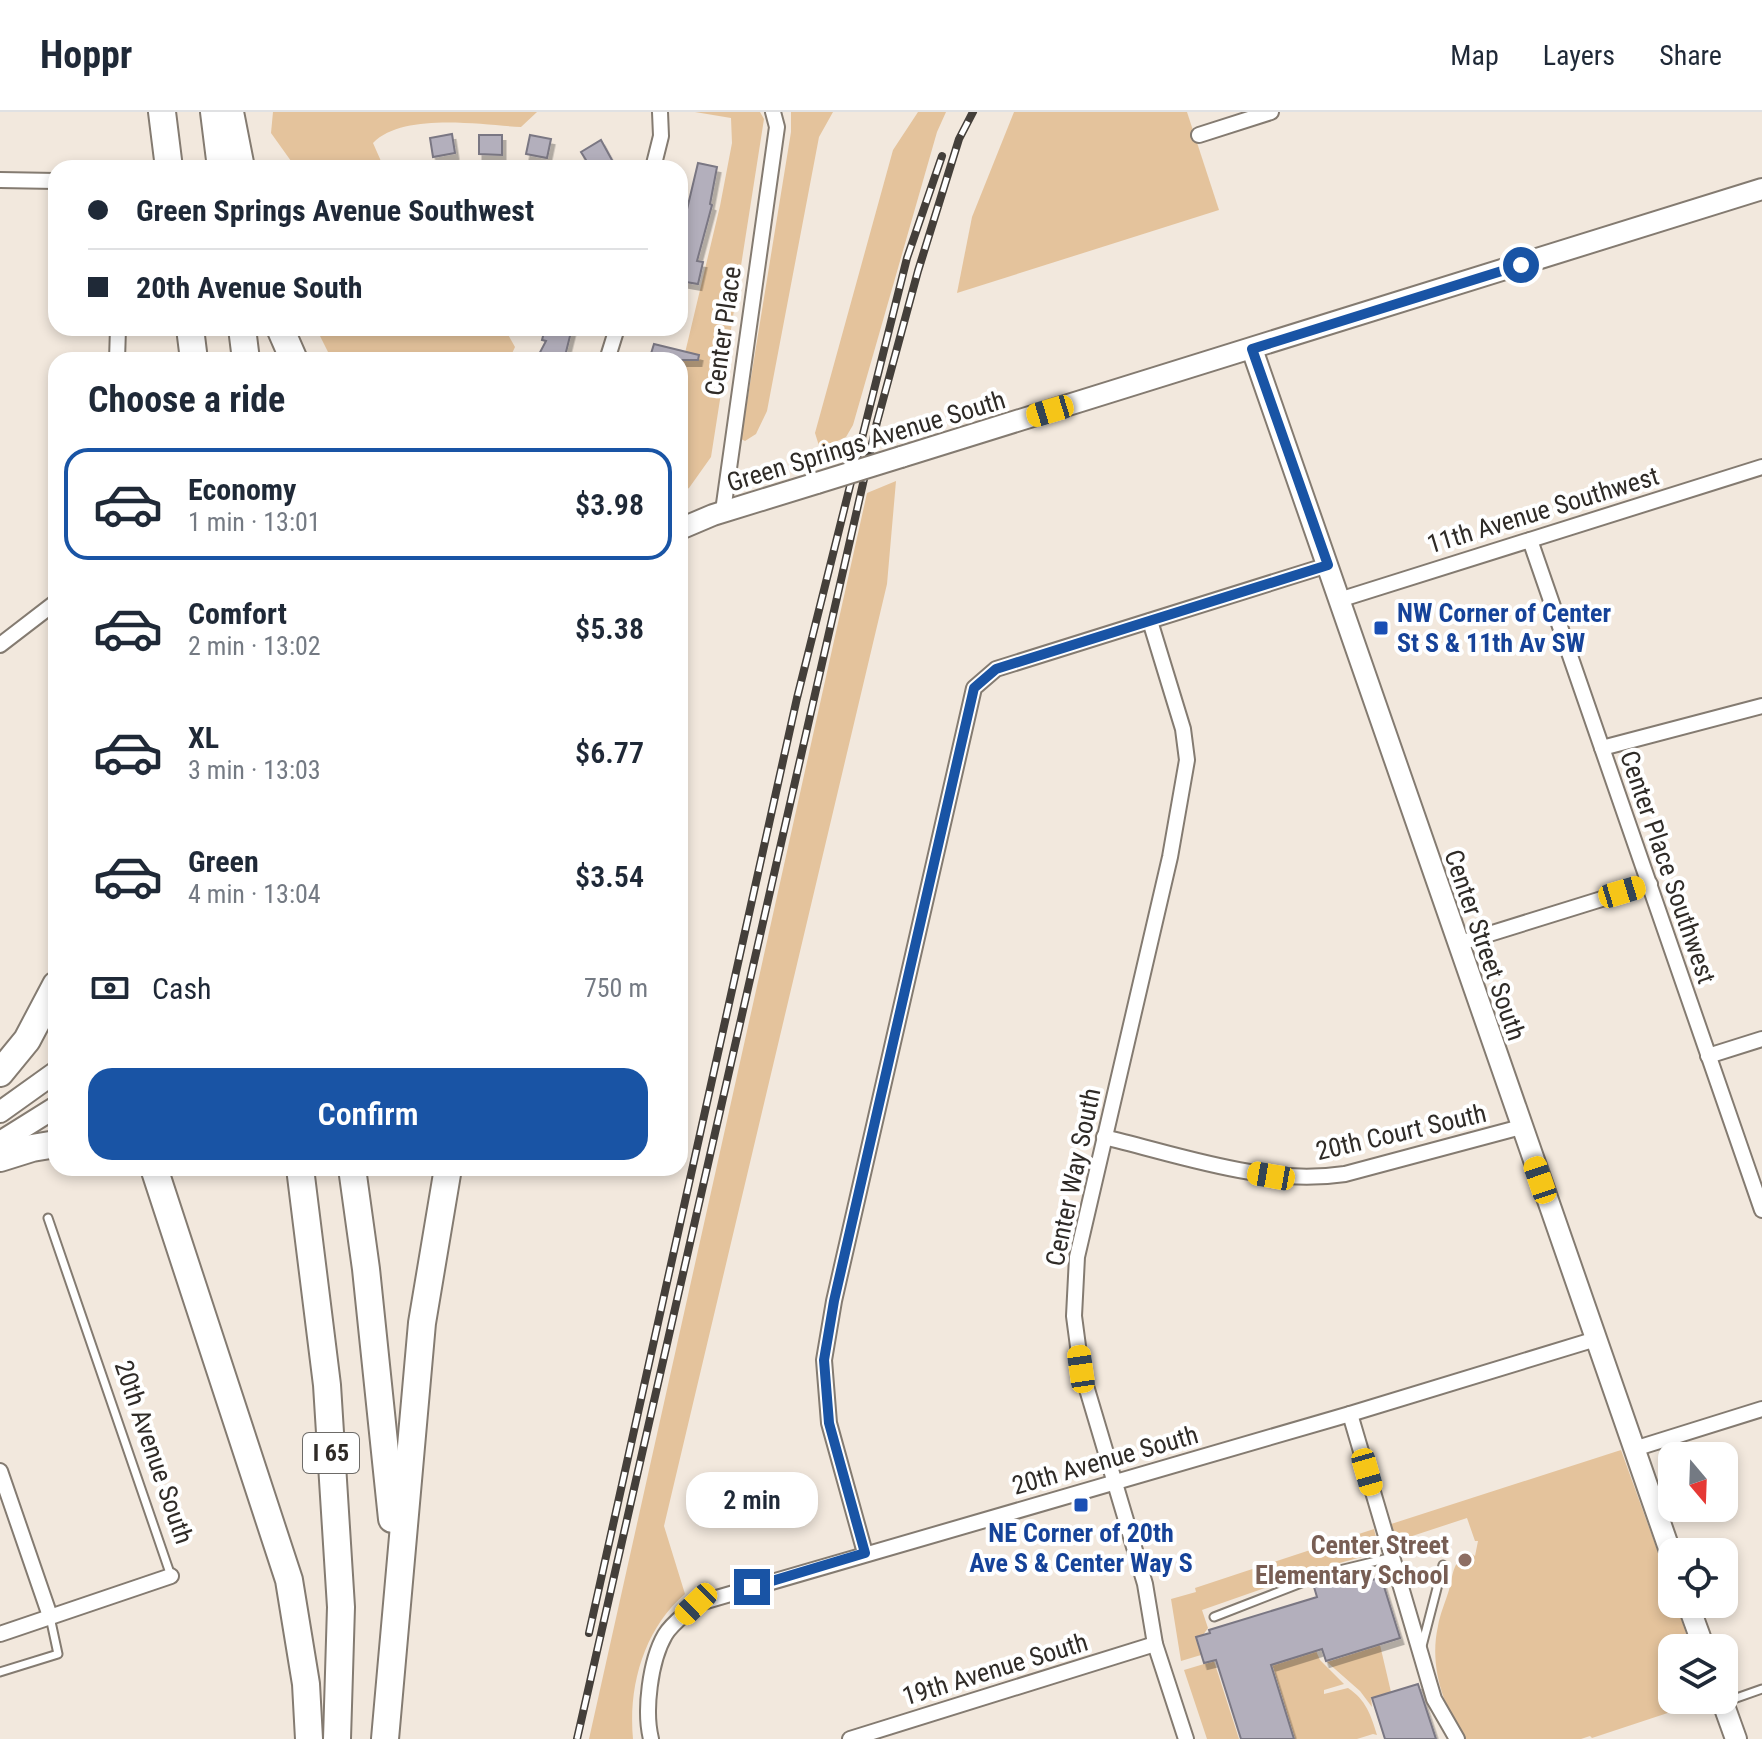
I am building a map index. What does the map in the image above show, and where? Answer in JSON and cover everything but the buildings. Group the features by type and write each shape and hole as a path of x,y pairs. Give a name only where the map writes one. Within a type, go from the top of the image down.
{"highway":[{"path":"162,112 168,160"},
{"path":"214,112 220,160"},
{"path":"230,112 239,160"},
{"path":"0,1073 27,1040 48,1004"},
{"path":"0,1158 48,1145"},
{"path":"156,1176 289,1580 306,1684 309,1739"},
{"name":"I 65","path":"301,1176 327,1385 341,1607 337,1739"},
{"name":"I 65","path":"353,1176 366,1269 398,1578 385,1739"},
{"path":"398,1578 422,1323 447,1176"}],"street":[{"path":"655,160 661,136 660,112"},
{"name":"Center Place","path":"723,511 777,127 773,112"},
{"path":"1199,135 1271,112"},
{"path":"0,180 48,181"},
{"name":"Green Springs Avenue South","path":"688,526 723,511 1762,189"},
{"name":"Center Street South","path":"1252,349 1665,1538"},
{"name":"11th Avenue Southwest","path":"1339,600 1762,467"},
{"name":"Center Place Southwest","path":"1530,540 1762,1210"},
{"path":"865,1553 829,1423 824,1360 837,1286 974,688 996,669 1328,565"},
{"path":"0,645 48,608"},
{"name":"Center Way South","path":"1150,621 1183,729 1187,760 1170,857 1077,1257 1074,1316 1081,1369 1145,1584 1155,1644 1186,1739"},
{"path":"1602,748 1762,706"},
{"path":"1457,944 1650,884"},
{"path":"1708,1056 1762,1039"},
{"path":"0,1112 48,1078"},
{"path":"0,1142 48,1112"},
{"name":"20th Court South","path":"1104,1137 1258,1174 1323,1178 1521,1127"},
{"name":"20th Avenue South","path":"651,1739 648,1724 654,1661 666,1633 696,1604 1116,1483 1596,1339"},
{"path":"1634,1449 1762,1409"},
{"path":"1350,1414 1434,1699 1457,1739"},
{"path":"0,1471 50,1616"},
{"name":"20th Avenue South","path":"0,1634 171,1576"},
{"name":"19th Avenue South","path":"850,1739 1155,1644"},
{"path":"1727,1714 1736,1739"}],"lane":[{"name":"20th Avenue South","path":"48,1218 171,1576"},
{"path":"1214,1617 1327,1573 1393,1557"},
{"path":"1420,1652 1443,1565"},
{"path":"0,1672 58,1654 50,1616"},
{"path":"1738,1696 1762,1689"}],"shaded area":[{"path":"273,112 537,112 521,127 444,123 404,127 387,133 373,143 380,160 290,160 271,133"},
{"path":"695,112 760,112 764,119 711,457 688,489 688,352 685,352 720,206 732,143 731,118"},
{"path":"791,112 833,112 819,137 767,411 756,434 745,441 741,439 791,132"},
{"path":"918,112 946,112 937,132 853,425 846,437 820,449 815,433 893,150"},
{"path":"1014,112 1187,112 1219,210 957,293 972,217"},
{"path":"320,336 509,336 515,347 513,352 328,352"},
{"path":"896,481 887,584 664,1526 685,1594 659,1624 642,1660 633,1699 633,1739 589,1739 867,493"},
{"path":"1621,1450 1658,1552 1658,1618 1681,1618 1686,1634 1658,1634 1658,1714 1665,1714 1592,1738 1465,1739 1444,1699 1435,1656 1440,1617 1455,1567 1465,1556 1471,1553 1475,1556 1478,1541 1475,1541 1467,1518 1391,1543 1388,1525"},
{"path":"1374,1529 1379,1549 1371,1558 1362,1557 1328,1566 1202,1610 1208,1628 1203,1635 1196,1637 1201,1655 1181,1661 1171,1599 1196,1592 1195,1588"},
{"path":"1380,1645 1391,1692 1371,1698 1372,1707 1360,1691 1327,1662"},
{"path":"1267,1648 1280,1663 1316,1651 1320,1660 1344,1684 1324,1690 1324,1694 1348,1688 1367,1708 1377,1735 1357,1739 1295,1739"},
{"path":"1214,1661 1239,1739 1207,1739 1184,1670"}],"railway":[{"path":"577,1739 877,422 918,271 959,139 973,112"},
{"path":"589,1633 797,698 907,258 942,156"}],"place":[{"name":"NW Corner of Center St S & 11th Av SW","path":"1381,628"},
{"name":"NE Corner of 20th Ave S & Center Way S","path":"1081,1505"},
{"name":"Center Street Elementary School","path":"1465,1560"}],"route":[{"path":"752,1587 865,1553 829,1423 824,1360 834,1301 974,688 996,669 1328,565 1252,349 1521,265"}]}
